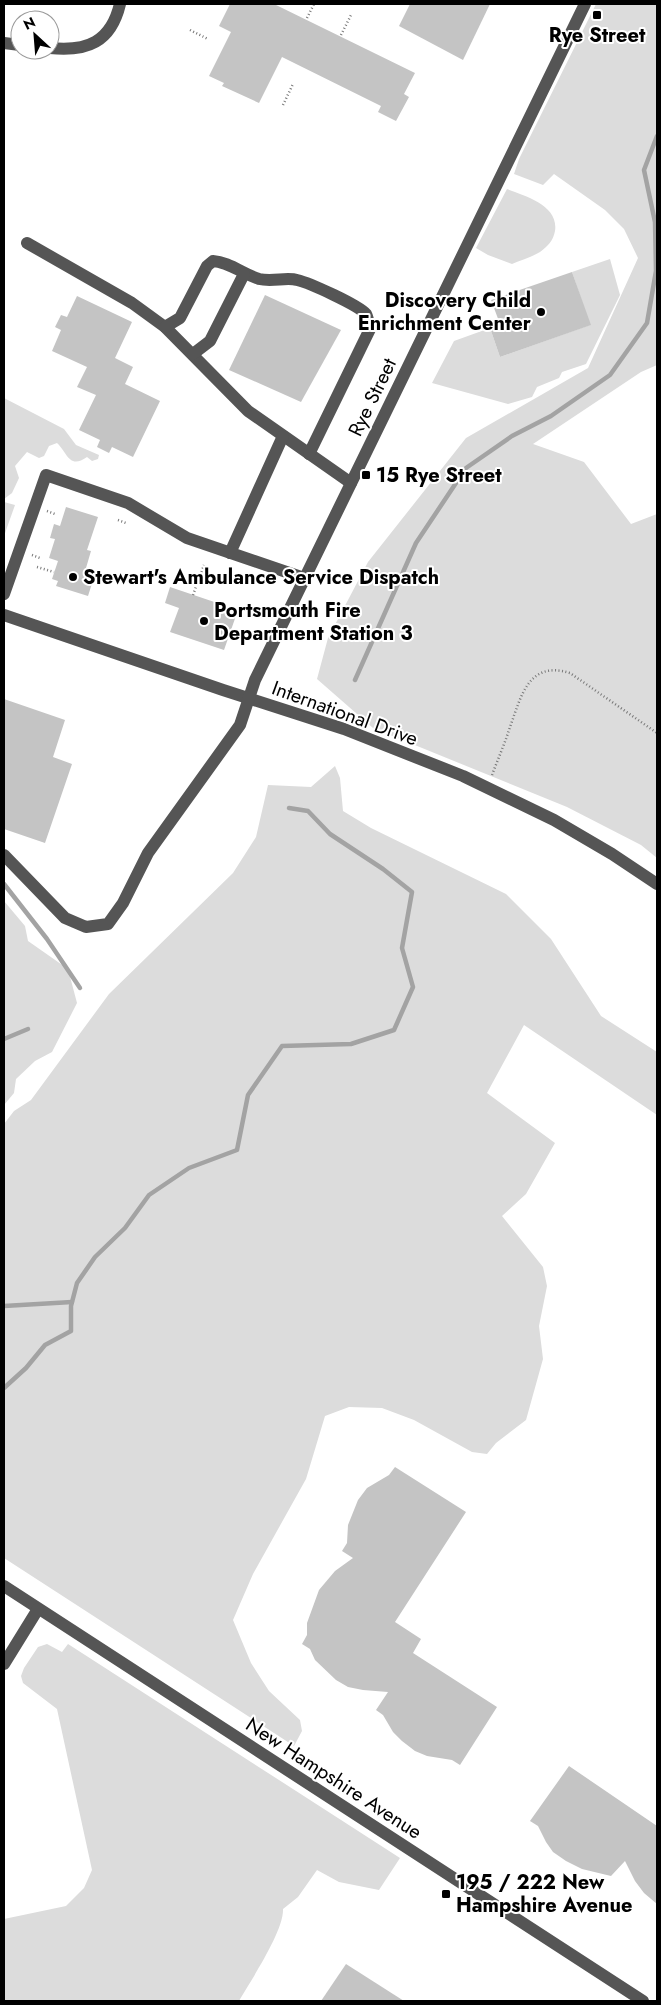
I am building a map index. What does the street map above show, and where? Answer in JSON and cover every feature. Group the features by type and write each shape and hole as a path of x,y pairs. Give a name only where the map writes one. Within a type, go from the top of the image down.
{"street":[{"path":"60,48 79,48 91,45 102,38 117,17 120,4"},
{"name":"Rye Street","path":"4,855 65,918 86,926 108,924 123,902 148,853 240,725 255,680 585,4"},
{"path":"27,244 132,303 165,327 248,411 351,483"},
{"path":"165,327 180,318 207,266 212,261 220,262 244,274 270,281 296,279 356,306 367,315 370,329 309,454"},
{"path":"193,354 210,341 244,274"},
{"path":"230,553 283,436"},
{"path":"4,594 46,475 128,503 179,534 304,578"},
{"name":"International Drive","path":"4,615 249,699 344,729 487,787 584,836 657,884"},
{"name":"New Hampshire Avenue","path":"4,1586 644,2001"},
{"path":"4,1664 38,1609"}],"path":[{"path":"307,18 314,4"},
{"path":"341,35 351,15"},
{"path":"190,30 208,40"},
{"path":"283,104 293,84"},
{"path":"118,520 126,523"},
{"path":"193,595 204,565"},
{"path":"37,566 54,572"},
{"path":"487,787 523,690 533,678 547,671 555,670 570,673 657,733"}],"shaded area":[{"path":"596,4 657,4 657,365 641,372 533,444 584,462 631,524 657,514 657,858 641,845 567,807 373,728 317,679 328,638 368,562 466,438 588,368 638,258 624,229 605,210 554,174 543,185 514,174 519,159"},
{"path":"507,189 539,203 552,214 555,222 554,235 543,250 512,264 488,255 476,248"},
{"path":"610,259 620,295 586,364 562,372 559,378 537,387 532,397 508,404 432,383 454,341 490,328 500,357 590,325 572,272"},
{"path":"4,398 64,429 76,445 99,455 98,459 92,461 87,457 76,462 72,461 57,443 49,446 44,456 39,458 27,452 15,466 19,478 12,493 4,499"},
{"path":"4,502 15,505 4,536"},
{"path":"335,766 340,778 343,811 371,828 506,894 551,939 601,1016 657,1052 657,1115 524,1025 487,1093 555,1143 526,1194 502,1216 543,1267 547,1286 539,1326 543,1359 526,1420 496,1443 487,1454 472,1452 414,1420 382,1408 349,1407 325,1416 306,1479 253,1574 233,1620 251,1663 269,1691 300,1720 302,1731 294,1746 4,1558 4,1124 14,1111 31,1100 109,994 233,873 256,837 268,785 311,787"},
{"path":"4,901 25,926 28,941 68,969 77,1003 52,1052 35,1061 16,1079 14,1093 4,1105"},
{"path":"47,1644 62,1652 68,1644 400,1858 379,1890 339,1882 317,1870 298,1897 283,1909 282,1918 273,1942 239,2001 4,2001 4,1919 66,1906 84,1888 92,1870 57,1709 23,1683 21,1676 38,1647"}],"building":[{"path":"230,4 274,4 415,73 404,94 409,97 396,121 378,112 381,106 282,57 259,103 222,86 224,83 209,76 231,32 219,26"},
{"path":"410,4 490,4 463,60 399,26"},
{"name":"Discovery Child Enrichment Center","path":"572,272 591,325 500,357 490,328 500,324 491,300"},
{"path":"265,295 341,330 301,402 229,370"},
{"path":"77,296 132,322 115,358 133,367 125,384 160,401 133,457 112,447 109,453 97,447 100,440 79,430 96,395 77,387 87,367 52,351 61,330 55,327 61,315 67,317"},
{"path":"66,507 98,517 87,550 91,551 86,568 96,571 88,596 56,586 58,581 52,579 58,561 49,558 55,539 50,538 54,524 60,526"},
{"name":"Portsmouth Fire Department Station 3","path":"170,587 238,610 224,650 170,632 179,608 165,603"},
{"path":"4,699 65,720 53,757 72,764 45,843 4,829"},
{"path":"395,1467 466,1512 395,1622 421,1639 413,1653 497,1707 460,1765 452,1760 427,1756 415,1751 393,1732 383,1715 376,1710 388,1692 348,1687 336,1680 315,1660 310,1649 302,1644 307,1635 307,1623 319,1590 335,1571 353,1558 342,1551 347,1543 348,1525 358,1500 367,1488 389,1475"},
{"path":"569,1766 657,1826 657,1904 644,1893 635,1881 625,1861 611,1876 582,1869 553,1852 538,1826 530,1821"},
{"path":"346,1964 404,2001 321,2001"}],"waterway":[{"path":"355,680 416,543 466,468 512,436 551,416 610,375 647,323 656,271 655,222 644,170 657,136"},
{"path":"4,1388 26,1368 45,1345 71,1331 71,1306 77,1283 95,1257 125,1228 149,1195 189,1168 237,1150 248,1095 282,1046 351,1044 394,1030 413,987 402,948 412,892 383,869 330,834 308,811 289,808"},
{"path":"4,884 47,939 80,988"},
{"path":"4,1039 28,1029"},
{"path":"4,1306 72,1302"}],"place":[{"name":"Rye Street","path":"597,15"},
{"name":"Discovery Child Enrichment Center","path":"541,312"},
{"name":"15 Rye Street","path":"366,475"},
{"name":"Stewart's Ambulance Service Dispatch","path":"73,577"},
{"name":"Portsmouth Fire Department Station 3","path":"204,621"},
{"name":"195 / 222 New Hampshire Avenue","path":"446,1894"}]}
